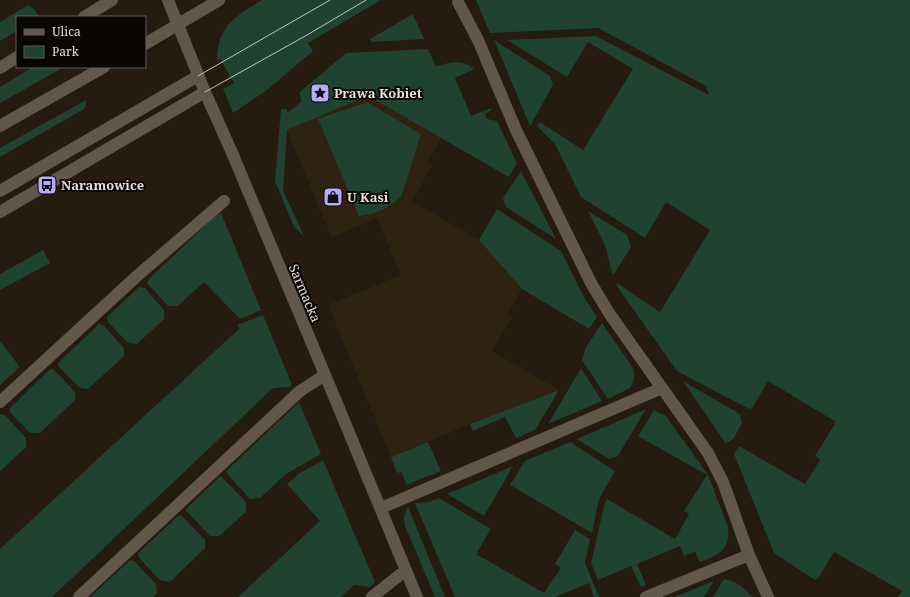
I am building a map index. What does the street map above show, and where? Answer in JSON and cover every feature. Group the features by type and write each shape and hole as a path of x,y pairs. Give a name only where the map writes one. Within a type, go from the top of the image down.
{"street":[{"path":"86,16 112,0"},
{"name":"Sarmacka","path":"168,0 198,76 233,155 417,597"},
{"path":"146,43 219,0"},
{"path":"458,2 478,40 516,130 591,283 609,313 708,452 723,482 749,555 768,597"},
{"path":"0,68 16,58"},
{"path":"0,126 102,68"},
{"path":"0,191 198,76"},
{"path":"0,212 205,92"},
{"path":"0,402 137,276 224,201"},
{"path":"79,597 300,391 325,375"},
{"path":"381,508 662,388"},
{"path":"646,597 749,555"},
{"path":"377,593 406,570"}],"shaded area":[{"path":"368,96 441,138 427,163 432,166 412,201 479,240 522,289 507,314 512,317 492,351 559,390 470,424 391,457 328,305 401,275 377,218 333,237 330,234 287,130"}],"green space":[{"path":"262,0 381,0 308,43 313,51 267,90 233,113 223,89 234,83 220,59 217,60 218,48 221,38 230,23 236,17"},
{"path":"476,0 910,0 910,597 898,597 902,591 834,552 819,577 815,580 774,553 734,454 739,446 805,484 820,460 815,456 836,422 768,381 752,408 749,409 677,371 616,285 617,283 660,312 710,230 666,202 645,238 581,197 555,144 537,126 540,122 583,150 633,69 588,42 567,77 507,40 596,36 709,95 706,86 598,28 490,33"},
{"path":"28,5 35,10 39,16 16,16 16,32 0,41 0,22"},
{"path":"413,14 424,39 372,42 370,39"},
{"path":"494,40 550,76 553,85 530,126"},
{"path":"428,49 436,66 460,62 465,63 474,69 455,78 471,116 491,108 492,110 485,114 487,119 497,121 517,163 509,177 368,96 287,130 283,190 304,236 294,227 275,181 281,109 286,109 288,112 302,101 299,94 301,91 346,53"},
{"path":"31,68 62,68 0,103 0,87"},
{"path":"86,100 86,106 84,109 0,157 0,148"},
{"path":"367,102 421,134 401,197 384,209 372,214 359,216 318,119"},
{"path":"521,171 556,239 506,207 503,198"},
{"path":"497,209 561,251 585,299 597,317 589,329 522,289 479,240"},
{"path":"588,211 627,235 631,247 614,274 612,273 605,245"},
{"path":"221,213 261,310 240,319 204,282 178,306 168,306 147,283 149,279 212,219"},
{"path":"43,250 50,263 0,290 0,274"},
{"path":"139,287 145,288 164,310 164,319 137,344 128,343 108,322 107,317"},
{"path":"263,315 292,385 290,387 273,388 52,597 0,597 0,549 240,328 237,325"},
{"path":"602,323 633,368 634,374 634,379 630,388 608,399 582,360 586,347"},
{"path":"99,324 104,326 124,348 124,356 88,389 80,388 59,367 58,363"},
{"path":"0,341 20,367 0,385"},
{"path":"581,368 602,401 548,424"},
{"path":"53,369 75,392 75,400 40,433 30,433 10,412 9,409 49,370"},
{"path":"683,381 740,414 742,423 734,438 726,444"},
{"path":"559,390 535,430 516,438 505,417 473,431 470,424"},
{"path":"299,402 321,454 286,474 260,498 250,499 226,471"},
{"path":"646,409 618,456 609,459 577,439"},
{"path":"654,410 666,416 709,477 728,527 727,541 725,546 718,554 700,562 695,552 684,556 680,546 637,564 646,585 641,587 631,566 598,580 591,563 605,502 607,499 675,539 689,514 684,511 707,475 638,436"},
{"path":"2,414 6,416 26,438 26,447 0,471 0,415"},
{"path":"428,442 441,471 406,485 402,472 399,473 396,471 391,457"},
{"path":"570,442 615,471 599,499 592,533 510,485 525,461"},
{"path":"323,460 375,582 370,587 354,585 341,597 238,597 320,521 287,484 300,473"},
{"path":"513,466 484,516 447,494"},
{"path":"220,476 246,502 246,512 219,536 210,536 186,511 186,509"},
{"path":"439,498 491,529 476,554 544,593 561,568 555,564 575,530 590,539 585,563 599,597 594,597 589,583 555,597 455,597 415,503 430,502"},
{"path":"408,507 445,597 435,597 405,526 404,517"},
{"path":"179,515 182,516 205,540 205,548 170,582 160,580 139,558 138,553"},
{"path":"131,560 135,562 156,584 157,594 153,597 90,597 129,561"},
{"path":"724,579 740,585 752,597 713,597"},
{"path":"714,581 704,597 674,597"}],"tram line":[{"path":"198,76 330,0"},
{"path":"205,92 366,0"}],"place":[{"name":"Prawa Kobiet","path":"320,93"},
{"name":"Naramowice","path":"47,185"},
{"name":"U Kasi","path":"333,197"}]}
